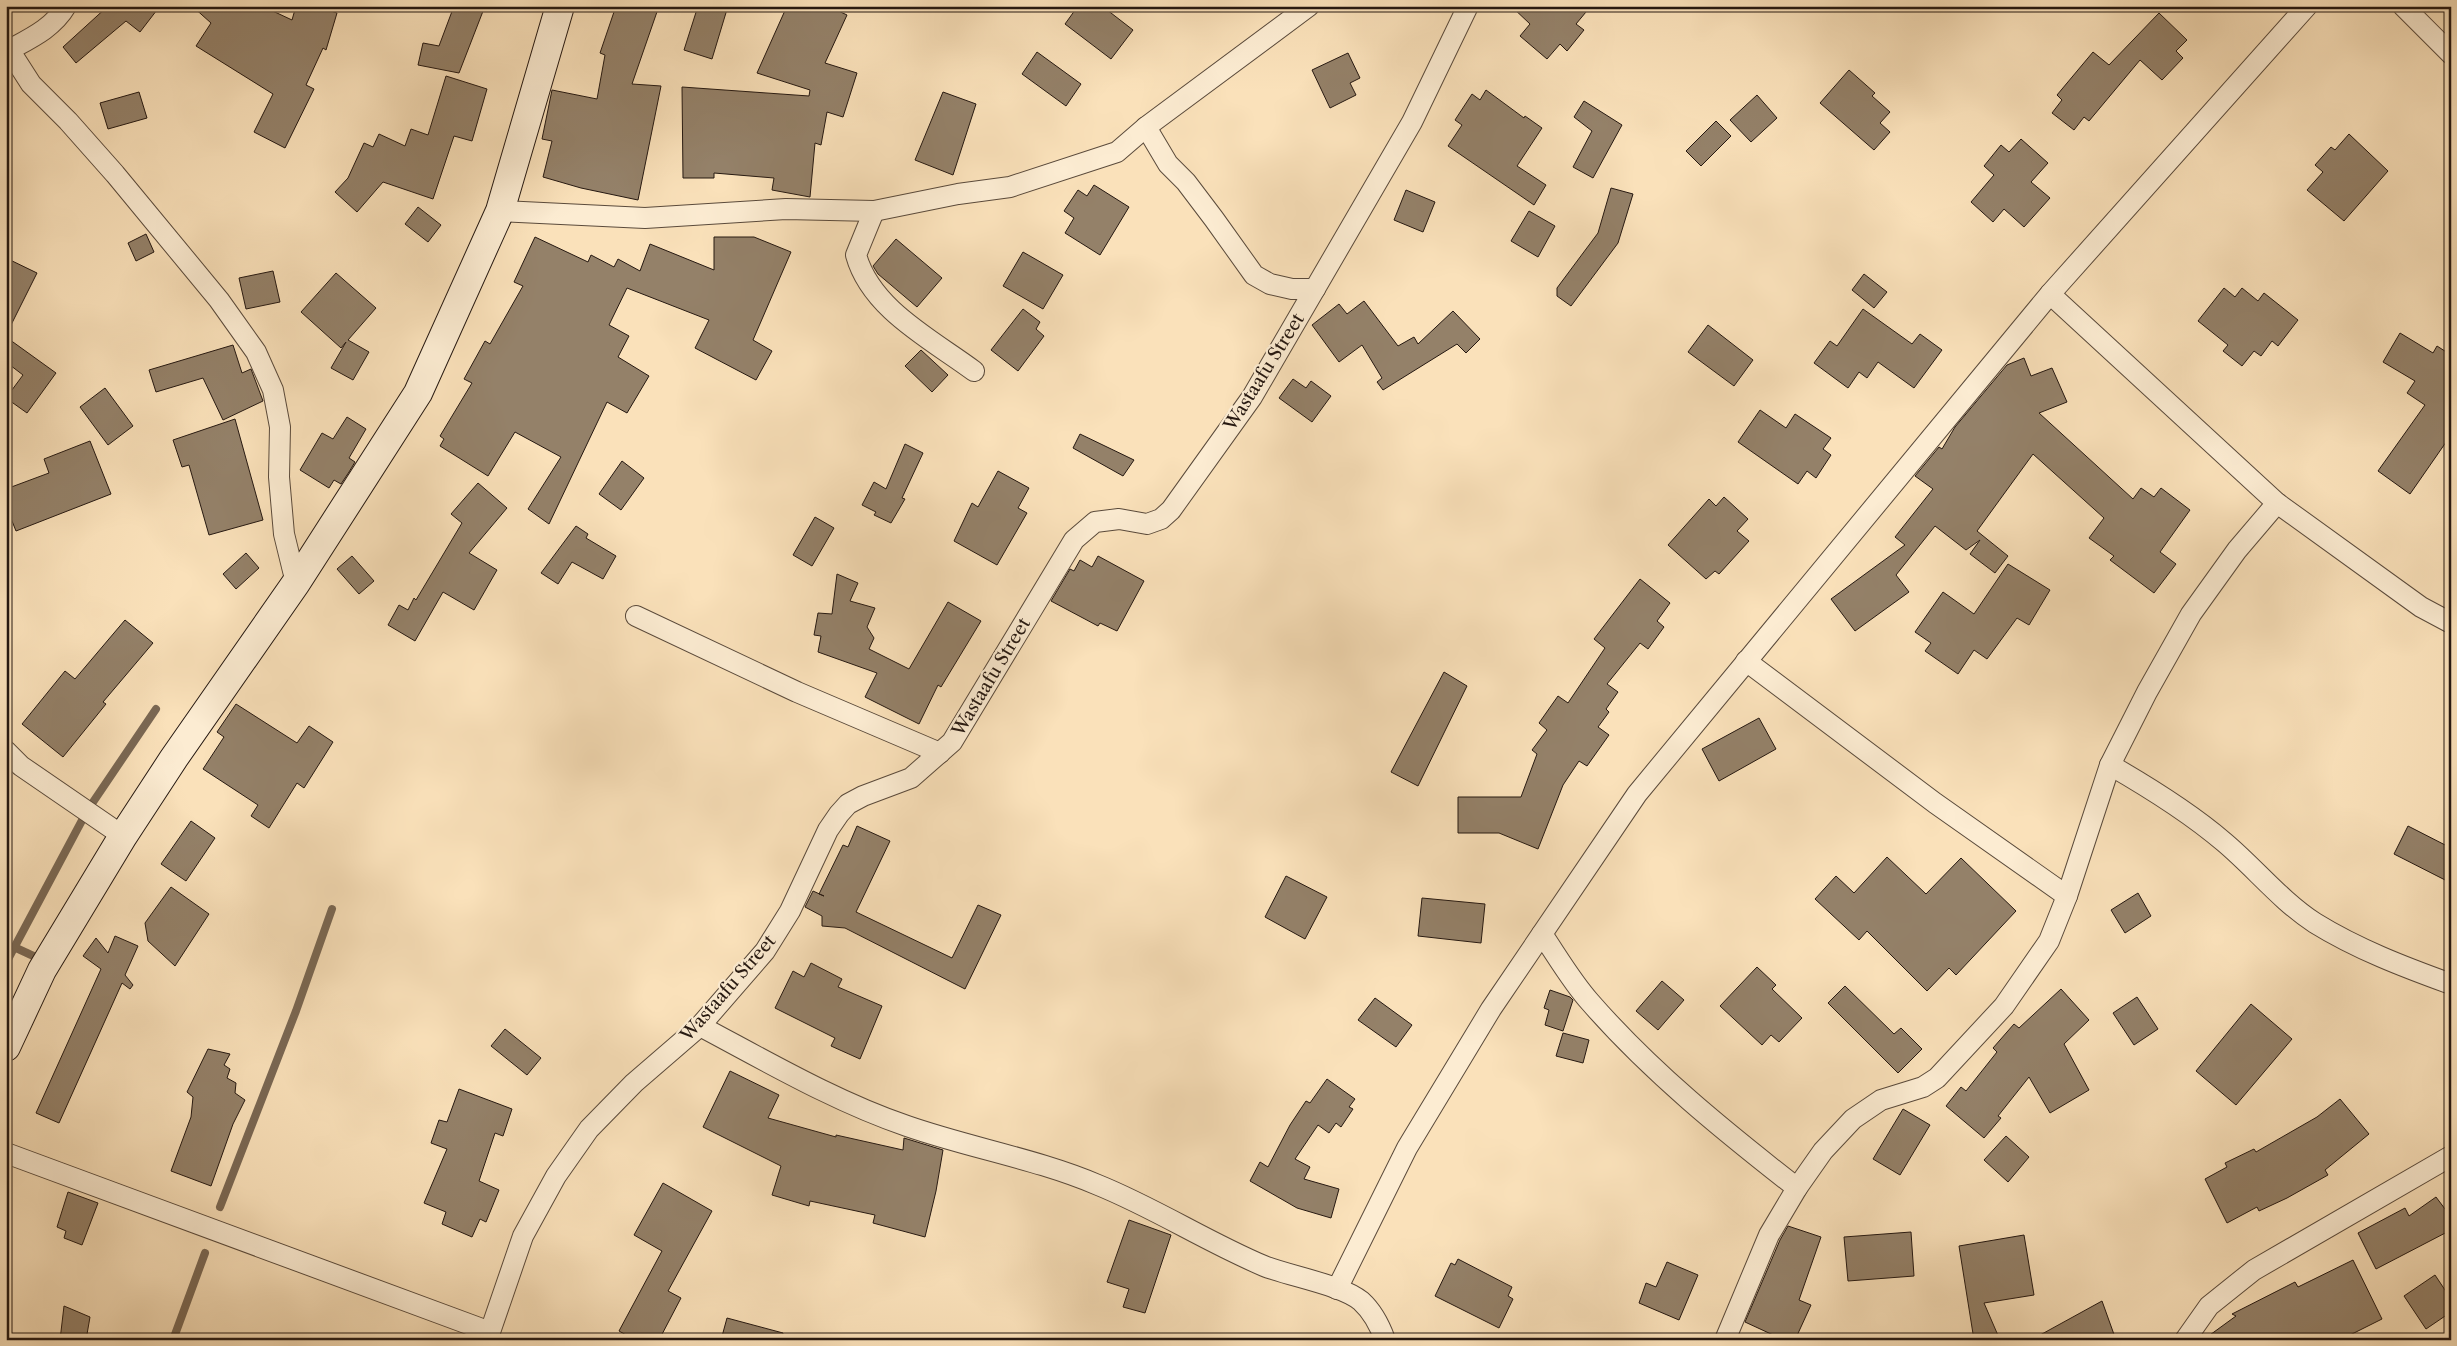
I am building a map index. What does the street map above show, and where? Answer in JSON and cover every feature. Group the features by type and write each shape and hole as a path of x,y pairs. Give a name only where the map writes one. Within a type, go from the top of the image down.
{"main road":[{"path":"6,1047 42,970 123,836 174,758 296,583 418,393 500,211 560,6"}],"street":[{"path":"66,6 59,18 48,28 8,48 31,84 68,121 115,174 219,300 256,352 272,390 280,427 279,477 284,534 296,583"},
{"path":"500,211 645,218 786,209 874,211 958,194 1010,187 1068,170 1116,152 1146,127 1309,6"},
{"name":"Wastaafu Street","path":"490,1336 523,1236 556,1176 589,1128 634,1083 700,1026 765,951 790,911 828,830 839,814 848,804 863,796 911,778 952,742 1074,540 1095,522 1119,519 1147,524 1160,519 1171,510 1252,397 1412,122 1468,6"},
{"path":"1337,1289 1407,1148 1491,1009 1637,794 2050,294 2308,6"},
{"path":"2403,6 2451,54"},
{"path":"1146,127 1168,164 1192,190 1254,275 1270,284 1292,289 1315,289"},
{"path":"874,211 856,255 865,280 894,313 974,370"},
{"path":"2050,294 2277,503 2421,607 2451,623"},
{"path":"1725,1340 1769,1235 1797,1188 1823,1151 1853,1118 1881,1100 1923,1087 1938,1078 2004,1006 2049,941 2067,896 2110,765 2147,692 2191,614 2237,550 2277,503"},
{"path":"636,616 797,692 940,752"},
{"path":"1746,661 1935,804 2067,896"},
{"path":"6,751 21,766 123,836"},
{"path":"2110,765 2161,795 2223,841 2274,889 2314,922 2368,951 2451,984"},
{"path":"1542,934 1589,1001 1657,1070 1737,1142 1797,1188"},
{"path":"700,1026 822,1089 906,1126 988,1149 1098,1184 1227,1250 1282,1273 1337,1289 1361,1300 1378,1324 1385,1340"},
{"path":"6,1153 490,1336"},
{"path":"2185,1340 2209,1306 2254,1270 2451,1156"}],"building":[{"path":"108,6 160,6 140,32 126,21 76,63 63,47"},
{"path":"192,6 262,6 292,20 296,6 315,6 337,13 326,50 323,48 306,85 314,89 285,148 254,132 273,94 196,46 211,23"},
{"path":"454,6 485,6 459,73 418,65 423,43 439,46"},
{"path":"616,6 659,6 632,84 661,86 638,200 581,188 543,177 552,141 542,139 552,90 597,99 605,55 600,53"},
{"path":"698,6 728,6 712,59 684,50"},
{"path":"787,6 828,6 847,15 825,63 857,73 843,117 827,112 821,145 815,143 810,197 772,190 774,178 714,173 714,178 683,178 682,87 809,96 810,90 757,73"},
{"path":"1078,6 1102,6 1133,30 1111,59 1065,24"},
{"path":"1511,6 1591,6 1576,24 1584,30 1567,51 1560,44 1547,59 1520,36 1530,24"},
{"path":"2159,13 2187,40 2176,51 2183,58 2162,80 2140,60 2089,121 2084,117 2074,130 2052,113 2062,100 2057,95 2093,52 2109,65"},
{"path":"1037,52 1081,84 1066,106 1022,74"},
{"path":"1348,53 1360,78 1350,83 1356,95 1330,108 1312,70"},
{"path":"1849,70 1875,93 1872,96 1890,112 1880,123 1890,132 1874,150 1820,103"},
{"path":"446,76 487,89 472,141 454,136 433,199 383,182 357,212 335,192 348,178 364,143 373,147 379,134 405,146 411,129 428,135"},
{"path":"1486,90 1524,118 1525,116 1542,128 1517,166 1546,185 1534,205 1448,146 1462,125 1455,120 1472,94 1480,100"},
{"path":"139,92 147,118 108,129 100,103"},
{"path":"943,92 976,104 953,175 915,160"},
{"path":"1757,95 1777,118 1751,142 1730,120"},
{"path":"1584,101 1622,125 1593,178 1573,167 1592,131 1574,117"},
{"path":"1716,121 1731,136 1701,166 1686,151"},
{"path":"2349,134 2388,171 2344,221 2307,190 2323,172 2315,165 2331,147 2335,150"},
{"path":"2021,139 2048,163 2031,182 2050,198 2024,227 2004,209 1993,222 1971,202 1994,175 1984,166 2001,145 2009,152"},
{"path":"1094,185 1129,207 1100,255 1065,233 1074,218 1064,211 1078,190 1087,196"},
{"path":"1611,188 1633,194 1618,243 1571,306 1557,296 1557,288 1598,233"},
{"path":"1406,190 1435,202 1423,232 1394,220"},
{"path":"418,207 441,225 428,242 405,224"},
{"path":"1529,211 1555,226 1538,257 1511,241"},
{"path":"146,234 154,252 136,261 128,243"},
{"path":"535,237 588,262 591,255 614,267 618,259 640,271 650,244 714,270 714,237 754,237 791,252 753,340 772,351 756,380 695,348 709,320 627,288 609,325 629,336 618,357 649,376 627,413 607,402 549,524 528,509 561,457 515,432 488,476 440,446 444,439 440,436 472,383 464,379 485,341 490,344 523,286 514,282"},
{"path":"896,239 942,278 917,307 878,274 873,266"},
{"path":"1023,252 1063,275 1043,309 1003,286"},
{"path":"6,258 37,273 6,335"},
{"path":"273,271 280,302 246,309 239,278"},
{"path":"336,273 376,308 348,340 369,352 353,380 331,368 346,342 341,348 301,312"},
{"path":"1864,274 1887,292 1874,308 1852,290"},
{"path":"2224,288 2235,297 2242,288 2258,301 2264,293 2298,320 2278,346 2272,341 2261,356 2254,351 2242,366 2223,351 2228,345 2198,321"},
{"path":"1364,301 1398,346 1414,337 1418,344 1453,311 1480,339 1466,353 1457,344 1383,390 1377,382 1382,378 1362,345 1339,362 1312,325 1339,304 1347,314"},
{"path":"1023,309 1040,322 1036,329 1044,336 1018,371 991,350"},
{"path":"1863,309 1912,344 1920,334 1942,350 1914,388 1878,362 1867,378 1859,372 1848,388 1814,363 1830,341 1837,346"},
{"path":"1708,325 1753,360 1734,386 1688,352"},
{"path":"2400,333 2433,353 2437,346 2451,355 2451,435 2410,494 2378,471 2425,405 2407,393 2415,381 2383,362"},
{"path":"6,337 56,373 27,413 6,398 23,375 6,362"},
{"path":"233,345 242,373 251,369 263,401 223,420 203,378 156,392 149,370"},
{"path":"921,350 948,375 932,392 905,366"},
{"path":"2024,358 2031,376 2052,368 2067,402 2039,413 2133,499 2141,488 2154,497 2161,488 2190,510 2160,552 2176,564 2154,593 2110,560 2114,556 2089,538 2104,518 2033,454 1977,531 2008,556 1995,573 1970,554 1980,540 1966,550 1935,526 1896,575 1909,592 1855,631 1831,599 1905,545 1895,537 1933,489 1915,476 1939,447 1942,449 1955,427 2007,365"},
{"path":"1293,379 1306,388 1311,381 1331,396 1312,422 1279,398"},
{"path":"105,388 133,426 108,445 80,407"},
{"path":"1760,410 1786,428 1795,414 1831,438 1823,449 1831,455 1816,478 1807,471 1798,484 1738,442"},
{"path":"347,417 366,429 349,458 355,462 349,472 341,484 334,480 329,488 300,470 322,433 333,439"},
{"path":"235,419 263,520 209,535 189,465 182,467 173,440"},
{"path":"1080,434 1134,460 1123,476 1073,448"},
{"path":"90,441 111,494 16,531 6,506 6,489 49,473 44,459"},
{"path":"905,444 923,453 902,498 905,499 891,523 874,515 876,512 862,505 874,482 886,489"},
{"path":"622,461 644,478 621,510 599,494"},
{"path":"998,471 1029,488 1018,508 1027,513 997,565 954,541 972,503 978,507"},
{"path":"478,483 507,508 469,553 497,570 474,610 443,592 415,641 388,625 399,605 408,610 414,598 416,600 462,523 451,514"},
{"path":"1724,497 1748,519 1737,531 1749,541 1719,574 1715,571 1706,579 1668,545 1709,499 1716,506"},
{"path":"815,517 834,528 812,566 793,555"},
{"path":"576,526 588,534 586,538 616,556 603,579 572,562 558,584 541,573"},
{"path":"246,553 259,568 236,589 223,574"},
{"path":"352,556 374,581 359,594 337,569"},
{"path":"1098,556 1144,581 1117,631 1100,623 1098,626 1051,601 1070,569 1074,571 1080,560 1092,567"},
{"path":"2008,564 2050,590 2029,625 2017,618 1987,659 1974,650 1958,674 1925,651 1931,643 1915,632 1943,592 1974,614"},
{"path":"837,574 858,583 850,601 875,608 867,627 874,638 869,649 909,669 948,602 981,621 941,687 938,685 919,724 865,697 877,673 818,652 821,636 814,635 818,613 832,614"},
{"path":"1640,579 1670,603 1657,621 1664,627 1648,649 1640,643 1607,684 1618,692 1606,709 1609,712 1598,727 1609,735 1587,766 1579,761 1563,785 1538,849 1499,833 1458,833 1458,797 1521,797 1537,754 1532,750 1547,730 1539,723 1558,696 1568,703 1605,648 1594,639"},
{"path":"125,620 153,643 103,702 106,704 63,757 22,724 65,671 75,679"},
{"path":"1444,672 1467,686 1418,786 1391,772"},
{"path":"236,704 297,743 309,726 333,742 304,788 297,783 269,828 251,816 258,805 203,769 224,737 217,732"},
{"path":"1759,718 1776,749 1719,781 1702,749"},
{"path":"191,821 215,838 186,881 161,864"},
{"path":"857,826 890,841 856,912 952,958 978,905 1001,915 965,989 845,928 822,926 822,916 805,907 813,891 819,894 843,845 848,847"},
{"path":"2408,826 2451,848 2451,883 2394,854"},
{"path":"1887,857 1926,894 1961,858 2016,911 1956,975 1949,968 1927,991 1867,931 1859,940 1815,899 1836,876 1854,893"},
{"path":"1286,876 1327,897 1305,939 1265,917"},
{"path":"171,887 209,914 175,966 148,941 145,923"},
{"path":"2138,893 2151,916 2125,933 2111,910"},
{"path":"1422,898 1485,904 1481,943 1418,936"},
{"path":"115,936 138,946 125,975 133,985 130,989 122,983 59,1123 36,1113 101,969 83,956 96,938 108,953"},
{"path":"811,963 842,979 838,987 882,1006 860,1059 831,1046 835,1038 775,1008 793,971 804,977"},
{"path":"1757,967 1776,985 1772,989 1802,1018 1779,1042 1771,1035 1762,1045 1720,1006"},
{"path":"1662,981 1684,1000 1658,1030 1636,1011"},
{"path":"1845,986 1894,1034 1901,1028 1922,1049 1898,1073 1828,1003"},
{"path":"2061,989 2089,1020 2064,1044 2089,1090 2050,1113 2029,1077 1998,1116 2001,1118 1984,1138 1946,1106 1961,1087 1966,1091 1997,1052 1993,1048 2014,1024 2019,1028"},
{"path":"1550,990 1570,997 1573,1000 1563,1031 1545,1025 1549,1010 1544,1008"},
{"path":"2137,997 2158,1029 2134,1045 2113,1013"},
{"path":"1375,998 1412,1025 1396,1047 1358,1020"},
{"path":"2251,1004 2292,1039 2236,1105 2196,1071"},
{"path":"505,1029 541,1058 527,1075 491,1046"},
{"path":"1563,1033 1589,1040 1583,1063 1556,1056"},
{"path":"208,1049 230,1054 224,1065 230,1069 227,1078 236,1083 235,1093 245,1100 233,1124 211,1186 171,1171 191,1117 193,1097 187,1092"},
{"path":"730,1071 779,1095 768,1118 836,1137 836,1135 903,1150 904,1138 943,1150 925,1237 873,1223 875,1215 810,1201 809,1206 772,1195 781,1166 703,1127"},
{"path":"1327,1079 1355,1099 1349,1107 1353,1109 1341,1127 1336,1123 1329,1133 1318,1125 1295,1159 1310,1167 1304,1179 1339,1189 1331,1218 1297,1208 1250,1181 1260,1162 1268,1167 1290,1125 1306,1101 1310,1103"},
{"path":"459,1089 512,1109 503,1136 495,1133 479,1181 499,1190 486,1222 480,1219 472,1237 442,1224 446,1212 424,1203 447,1149 431,1143 439,1120 447,1122"},
{"path":"2340,1099 2369,1134 2325,1170 2328,1175 2287,1198 2259,1211 2257,1207 2227,1223 2205,1179 2227,1167 2225,1163 2254,1149 2256,1152 2317,1117"},
{"path":"1903,1109 1930,1125 1900,1175 1873,1159"},
{"path":"2006,1136 2029,1157 2008,1182 1984,1160"},
{"path":"663,1183 712,1211 668,1291 681,1298 659,1340 635,1340 619,1331 662,1251 634,1235"},
{"path":"68,1192 98,1203 82,1245 64,1238 66,1231 57,1227"},
{"path":"2436,1197 2451,1217 2451,1230 2376,1269 2358,1233 2405,1208 2409,1216"},
{"path":"1129,1220 1171,1235 1145,1313 1123,1307 1129,1289 1107,1282"},
{"path":"1788,1226 1821,1237 1799,1300 1811,1305 1795,1340 1784,1340 1745,1322 1780,1240"},
{"path":"1911,1232 1914,1276 1848,1281 1844,1237"},
{"path":"2024,1235 2034,1295 1984,1303 2000,1340 1974,1340 1959,1246"},
{"path":"1458,1259 1512,1287 1508,1296 1513,1299 1499,1328 1435,1296 1451,1263 1455,1265"},
{"path":"2353,1260 2382,1319 2340,1340 2203,1340 2236,1316 2232,1314 2295,1282 2298,1287"},
{"path":"1667,1262 1698,1275 1679,1320 1639,1303 1646,1283 1656,1287"},
{"path":"2435,1275 2451,1299 2451,1312 2426,1329 2404,1296"},
{"path":"2102,1301 2116,1340 2031,1340"},
{"path":"64,1306 90,1317 86,1340 60,1340"},
{"path":"727,1318 783,1333 782,1340 721,1340"}],"waterway":[{"path":"6,963 87,811 156,709"},
{"path":"220,1207 296,1011 332,909"},
{"path":"14,947 42,960"},
{"path":"173,1340 205,1253"}]}
